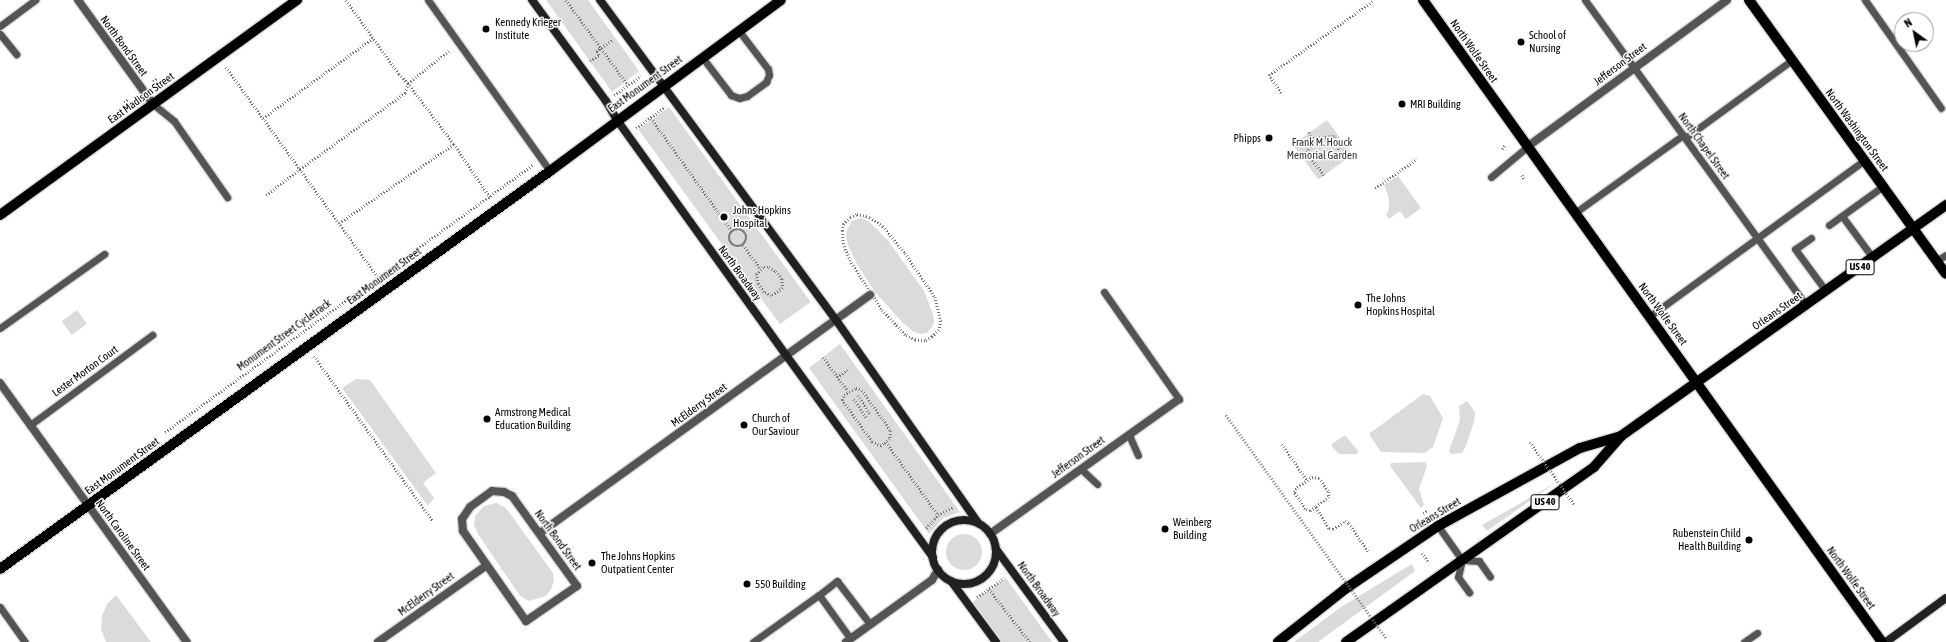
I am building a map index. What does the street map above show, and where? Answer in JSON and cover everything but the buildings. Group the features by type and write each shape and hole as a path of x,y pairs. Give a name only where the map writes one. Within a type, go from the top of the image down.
{"main road":[{"name":"East Madison Street","path":"0,215 297,0"},
{"name":"North Broadway","path":"532,0 606,101 617,120 786,355 933,557"},
{"path":"600,0 836,320 978,523 990,534 996,549 993,564 983,577 974,582 964,584 951,581"},
{"name":"East Monument Street","path":"0,570 498,209 781,0"},
{"name":"North Wolfe Street","path":"1423,0 1882,642"},
{"name":"North Washington Street","path":"1749,0 1946,274"},
{"name":"Orleans Street","path":"1346,642 1594,467 1621,436 1946,205"},
{"name":"Orleans Street","path":"1278,642 1345,589 1438,526 1580,448 1621,436"},
{"path":"978,523 968,520 957,521 947,525 939,532 934,541 933,557 938,570 951,581 996,642"},
{"name":"North Broadway","path":"996,549 1064,642"},
{"path":"1886,642 1946,598"}],"street":[{"name":"North Bond Street","path":"78,0 153,104"},
{"name":"Jefferson Street","path":"1527,147 1727,0"},
{"name":"McElderry Street","path":"540,533 870,294"},
{"name":"North Caroline Street","path":"0,383 187,642"},
{"name":"Jefferson Street","path":"990,534 1179,399"},
{"name":"North Bond Street","path":"492,491 504,492 512,496 577,586 526,621 487,565 463,531 462,519 470,507 480,498 492,491"},
{"name":"McElderry Street","path":"378,642 487,565"},
{"path":"848,640 932,580 938,570"}],"lane":[{"path":"0,26 35,0"},
{"path":"428,0 550,171"},
{"name":"North Chapel Street","path":"1585,0 1806,305"},
{"path":"1865,0 1940,108"},
{"path":"702,57 731,95 739,98 747,96 766,82 769,75 768,69 739,31"},
{"path":"0,34 16,54"},
{"path":"1576,212 1792,60"},
{"path":"153,104 174,121 227,196"},
{"path":"1491,177 1527,147"},
{"path":"1650,316 1865,160"},
{"path":"1829,225 1883,186"},
{"path":"1842,216 1873,258"},
{"path":"1811,238 1795,249 1826,291"},
{"path":"0,328 104,254"},
{"path":"1936,261 1946,255"},
{"path":"1104,292 1179,399"},
{"name":"Lester Morton Court","path":"30,425 152,335"},
{"path":"1129,434 1138,455"},
{"path":"1081,469 1097,484"},
{"path":"1438,526 1462,560 1458,577 1468,592"},
{"path":"1462,560 1479,561 1490,577"},
{"path":"753,642 837,581 870,624"},
{"path":"819,595 848,640"},
{"path":"0,607 25,642"},
{"path":"1744,642 1757,633"}],"path":[{"path":"346,0 399,74 408,83 454,144 498,209"},
{"path":"566,0 628,85"},
{"path":"1281,93 1269,75 1374,0"},
{"path":"263,118 373,38"},
{"path":"590,61 599,55 596,51 612,40"},
{"path":"266,195 405,93 408,83 458,43"},
{"path":"219,57 387,288"},
{"path":"612,96 642,75"},
{"path":"153,81 157,78"},
{"path":"124,102 128,99"},
{"path":"634,129 667,106"},
{"path":"651,118 732,231"},
{"path":"1309,132 1313,138"},
{"path":"1313,138 1335,137 1340,154 1345,160"},
{"path":"1313,138 1308,153 1324,174"},
{"path":"339,222 454,144"},
{"path":"1502,149 1506,144"},
{"name":"Monument Street Cycletrack","path":"160,436 378,276 542,159"},
{"path":"1375,188 1417,159"},
{"path":"858,214 870,217 883,226 925,280 935,297 939,310 941,321 939,330 925,341 915,340 905,335 894,324 870,294 850,261 843,244 842,230 844,224 850,217 858,214"},
{"path":"738,229 745,232 746,240 743,245 737,246 732,244 729,236 732,231 738,229"},
{"path":"743,245 761,269"},
{"path":"769,267 776,271 782,279 784,288 771,296 764,292 758,284 756,274 761,269 769,267"},
{"path":"308,346 433,522"},
{"path":"823,357 848,391"},
{"path":"838,377 847,370 849,372"},
{"path":"856,388 862,390 891,431 890,439 880,446 872,442 842,400 848,391 856,388"},
{"path":"858,396 871,415"},
{"path":"854,399 867,418"},
{"path":"1226,415 1387,639"},
{"path":"886,442 938,516"},
{"path":"1530,442 1574,504"},
{"path":"1282,444 1307,480"},
{"path":"1312,477 1319,478 1329,492 1329,498 1316,507 1310,511 1305,508 1294,492 1296,487 1312,477"},
{"path":"924,529 938,516 954,506"},
{"path":"1316,507 1329,528 1333,529 1345,521 1349,523 1368,551"},
{"path":"1423,513 1428,510"},
{"path":"1422,553 1428,561"},
{"path":"975,598 1004,578"},
{"path":"989,589 1030,642"}],"green space":[{"path":"546,0 588,0 639,71 612,92"},
{"path":"669,107 811,302 780,324 638,129"},
{"name":"Frank M. Houck Memorial Garden","path":"1327,120 1352,155 1318,179 1293,145"},
{"path":"1398,176 1421,208 1406,219 1400,211 1389,219 1386,215 1389,209 1389,198 1384,185"},
{"path":"861,218 869,221 889,242 924,291 933,314 934,322 927,333 921,334 914,332 903,323 875,292 857,264 846,237 847,230 852,221"},
{"path":"77,310 87,324 72,335 62,321"},
{"path":"840,344 960,512 943,518 929,534 809,368"},
{"path":"356,379 370,380 436,473 423,483 434,498 428,506 342,388"},
{"path":"1423,394 1430,396 1443,418 1433,447 1424,453 1381,452 1370,436 1370,433"},
{"path":"1467,401 1475,412 1474,422 1462,453 1451,454 1449,451 1460,420 1459,406"},
{"path":"1345,435 1358,451 1357,454 1339,454 1332,447 1332,444"},
{"path":"1425,462 1427,466 1419,489 1424,505 1421,508 1390,466 1391,463"},
{"path":"1555,483 1487,531 1482,525 1519,504"},
{"path":"496,503 506,508 553,573 554,581 546,596 529,601 520,596 478,534 474,525 475,516 484,506"},
{"path":"968,534 977,539 981,545 981,559 977,565 968,570 960,570 951,565 947,559 946,548 951,539 957,535"},
{"path":"1412,564 1415,571 1318,642 1294,642 1341,607"},
{"path":"1006,578 1052,642 1001,642 971,603"},
{"path":"116,595 151,642 106,642 101,629 102,616 107,604"}],"place":[{"name":"Kennedy Krieger Institute","path":"486,29"},
{"name":"School of Nursing","path":"1521,42"},
{"name":"MRI Building","path":"1402,104"},
{"name":"Phipps","path":"1269,138"},
{"name":"Johns Hopkins Hospital","path":"724,217"},
{"name":"The Johns Hopkins Hospital","path":"1358,305"},
{"name":"Armstrong Medical Education Building","path":"487,419"},
{"name":"Church of Our Saviour","path":"744,425"},
{"name":"Weinberg Building","path":"1165,529"},
{"name":"Rubenstein Child Health Building","path":"1749,540"},
{"name":"The Johns Hopkins Outpatient Center","path":"592,563"},
{"name":"550 Building","path":"747,584"}]}
